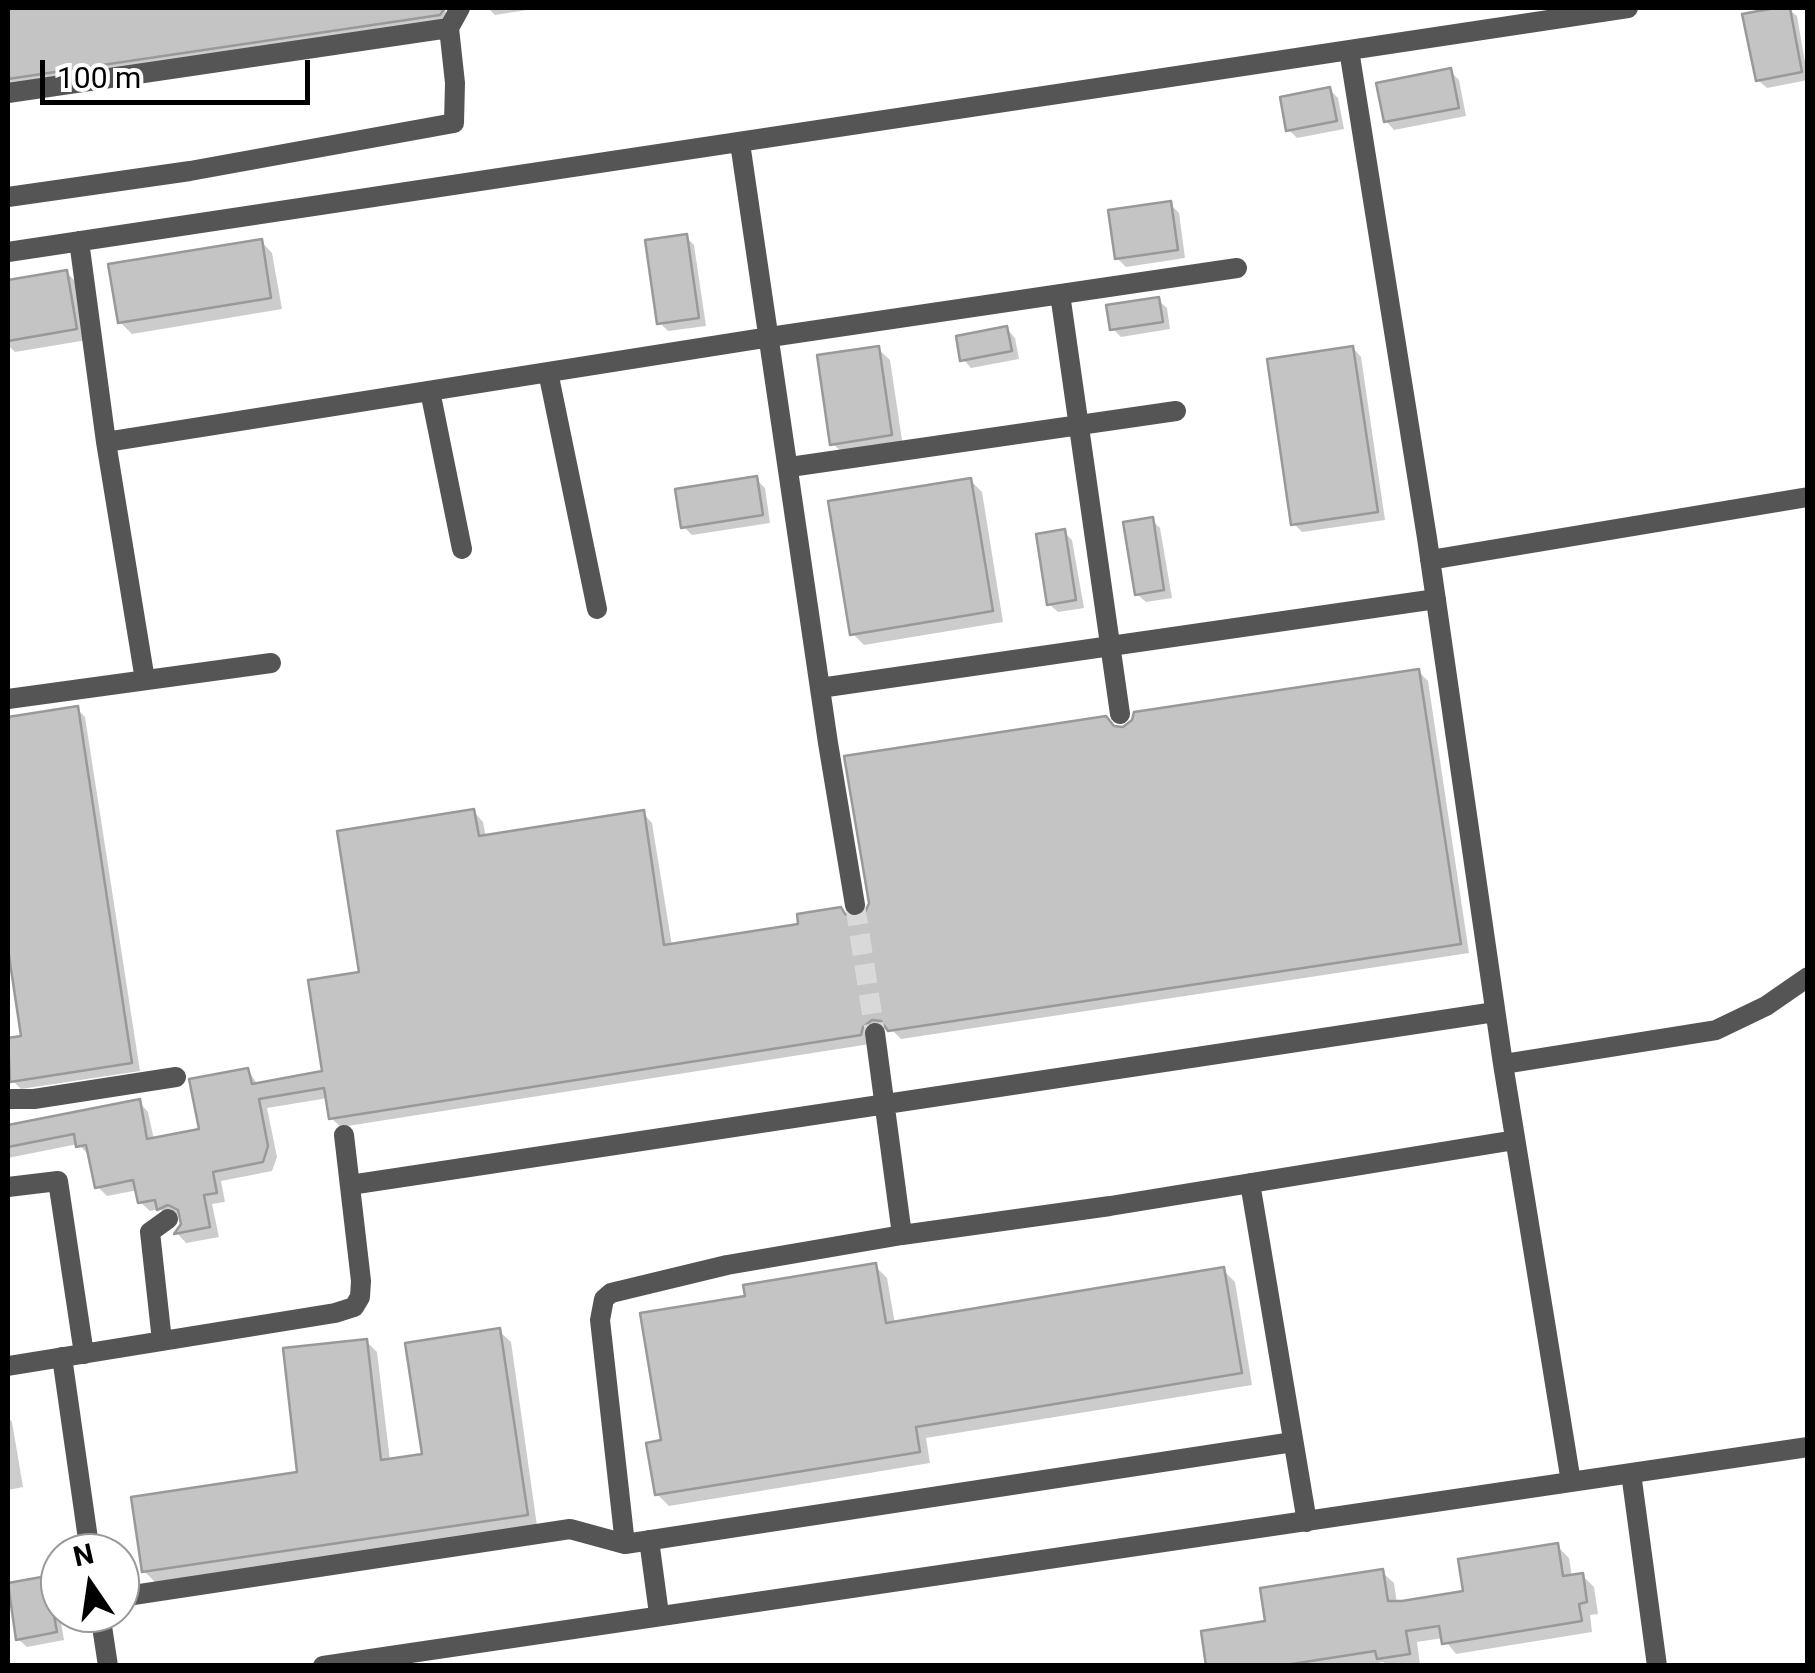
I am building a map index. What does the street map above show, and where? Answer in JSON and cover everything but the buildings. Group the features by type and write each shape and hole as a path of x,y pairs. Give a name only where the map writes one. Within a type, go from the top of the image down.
{"lane":[{"path":"8,197 190,170 454,122 450,28 460,8"},
{"path":"8,252 1628,8"},
{"path":"8,94 450,28"},
{"path":"1349,50 1436,598 1503,1064 1571,1482"},
{"path":"740,144 855,905"},
{"path":"79,241 106,442 145,680"},
{"path":"106,442 1237,268"},
{"path":"1060,294 1120,714"},
{"path":"548,372 597,609"},
{"path":"430,391 462,550"},
{"path":"790,468 1176,412"},
{"path":"1430,560 1808,497"},
{"path":"820,688 1436,598"},
{"path":"8,699 271,662"},
{"path":"1503,1064 1716,1030 1766,1006 1808,977"},
{"path":"350,1185 1496,1012"},
{"path":"875,1033 902,1235"},
{"path":"8,1099 34,1099 176,1077"},
{"path":"8,1366 336,1313 354,1306 360,1297 361,1281 344,1135"},
{"path":"625,1544 600,1320 604,1299 611,1292 727,1265 902,1235 1516,1140"},
{"path":"8,1187 58,1181 84,1354"},
{"path":"1250,1183 1306,1522"},
{"path":"162,1341 150,1232 168,1218"},
{"path":"62,1358 87,1533"},
{"path":"140,1594 570,1528 625,1544 1293,1442"},
{"path":"323,1666 1808,1447"},
{"path":"1631,1473 1657,1666"},
{"path":"649,1540 659,1614"},
{"path":"103,1633 108,1666"}],"tunnel":[{"path":"855,905 875,1033"}]}
